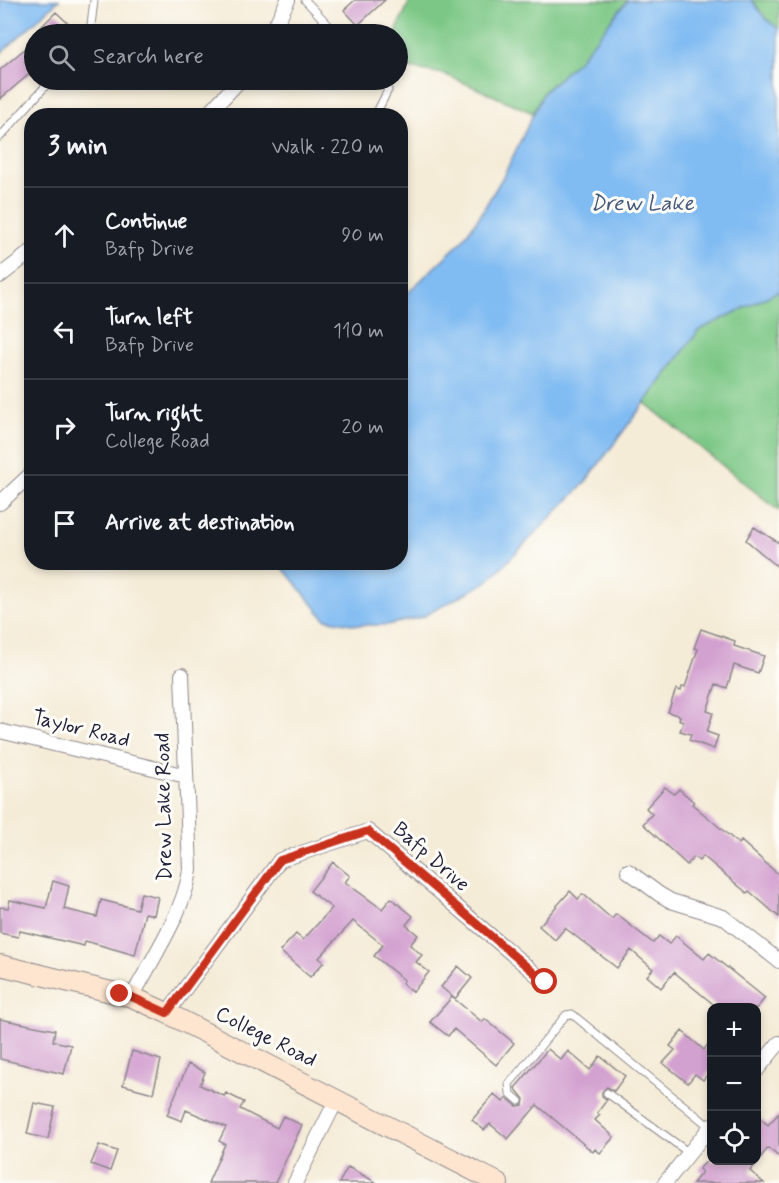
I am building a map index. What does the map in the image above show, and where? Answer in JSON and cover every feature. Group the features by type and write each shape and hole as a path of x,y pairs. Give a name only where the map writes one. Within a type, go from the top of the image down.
{"street":[{"path":"276,24 288,0"},
{"path":"214,108 231,90"},
{"path":"0,276 24,257"},
{"path":"0,503 24,480"},
{"name":"Drew Lake Road","path":"132,997 182,902 189,879 182,675"},
{"name":"Taylor Road","path":"0,731 186,776"},
{"name":"Bafp Drive","path":"167,1013 280,860 368,831 545,982"},
{"path":"627,871 671,901 723,917 779,961"},
{"name":"College Road","path":"0,965 132,997 337,1099 493,1182"},
{"path":"761,1065 779,1043"},
{"path":"295,1183 337,1099"},
{"path":"665,1183 707,1131"}],"lane":[{"path":"91,24 94,0"},
{"path":"305,0 328,24"},
{"path":"26,108 42,90"},
{"path":"379,108 388,90"},
{"path":"0,137 24,110"},
{"path":"519,1101 510,1093 508,1084 566,1015 572,1014 707,1123"},
{"path":"607,1093 689,1153"}],"green space":[{"path":"410,0 628,0 579,60 544,92 533,113 444,74 408,68 408,24 399,24"},
{"path":"752,0 779,0 779,29 765,18"},
{"path":"779,291 779,511 645,403 699,330"}],"water":[{"path":"0,0 59,0 33,24 24,24 24,32 0,54"},
{"name":"Drew Lake","path":"628,0 752,0 765,18 779,29 779,291 699,330 584,484 487,582 422,617 387,625 357,625 325,619 285,570 408,570 408,292 461,242 504,175 544,92 579,60"}],"building":[{"path":"355,0 385,0 359,24 344,10"},
{"path":"56,12 69,24 44,24"},
{"path":"24,50 24,79 0,99 0,70"},
{"path":"754,527 779,543 779,568 746,540"},
{"path":"701,629 735,641 734,646 764,656 758,673 734,665 727,688 716,684 707,711 713,713 707,732 718,736 714,749 689,740 691,734 680,731 684,721 679,720 680,716 668,712 676,689 681,691 682,687 685,687 698,649 694,648"},
{"path":"665,787 674,794 679,789 694,802 692,804 739,844 741,841 779,875 779,917 703,856 699,861 694,857 687,865 643,824 652,814 646,808"},
{"path":"333,862 350,876 345,882 382,909 391,898 413,916 406,925 418,935 410,945 422,955 416,962 429,972 413,992 402,983 404,980 374,956 383,945 353,921 319,958 324,962 310,977 280,951 296,934 303,940 332,908 310,891"},
{"path":"53,881 69,886 64,909 97,917 101,900 137,909 141,893 158,897 154,915 145,913 135,955 85,941 84,946 20,931 18,937 0,933 0,907 8,908 10,900 46,908"},
{"path":"570,891 578,899 583,894 612,919 616,914 653,943 659,936 669,944 676,936 704,959 709,953 765,998 761,1003 712,1003 674,972 661,988 647,976 653,969 631,950 617,968 565,928 555,940 539,926"},
{"path":"458,966 472,978 455,999 441,987"},
{"path":"452,997 482,1022 485,1019 514,1043 496,1065 454,1029 448,1036 430,1022"},
{"path":"0,1019 55,1030 53,1041 71,1045 64,1074 0,1059"},
{"path":"682,1031 704,1050 707,1046 707,1075 703,1080 695,1074 688,1083 663,1063 675,1050 670,1046"},
{"path":"548,1049 561,1060 568,1051 590,1070 600,1056 625,1076 614,1091 607,1087 602,1092 602,1096 607,1100 597,1113 600,1115 595,1120 614,1137 600,1153 595,1149 593,1152 537,1105 508,1139 490,1124 484,1130 472,1120 494,1094 503,1102 507,1098 517,1106 523,1105 524,1099 515,1088"},
{"path":"132,1051 161,1060 153,1093 123,1085"},
{"path":"188,1064 205,1072 200,1085 224,1096 226,1093 244,1102 240,1109 277,1128 283,1116 302,1125 275,1183 208,1183 225,1144 219,1141 226,1127 186,1110 182,1121 167,1115"},
{"path":"34,1103 55,1107 48,1139 27,1134"},
{"path":"779,1113 779,1157 768,1148 761,1157 761,1119 768,1125"},
{"path":"99,1145 117,1151 110,1171 91,1164"},
{"path":"707,1161 707,1165 755,1165 750,1171 764,1183 693,1183 702,1172 699,1169"},
{"path":"348,1167 377,1183 339,1183"}],"route":[{"path":"120,994 167,1013 280,860 368,831 545,982"}]}
